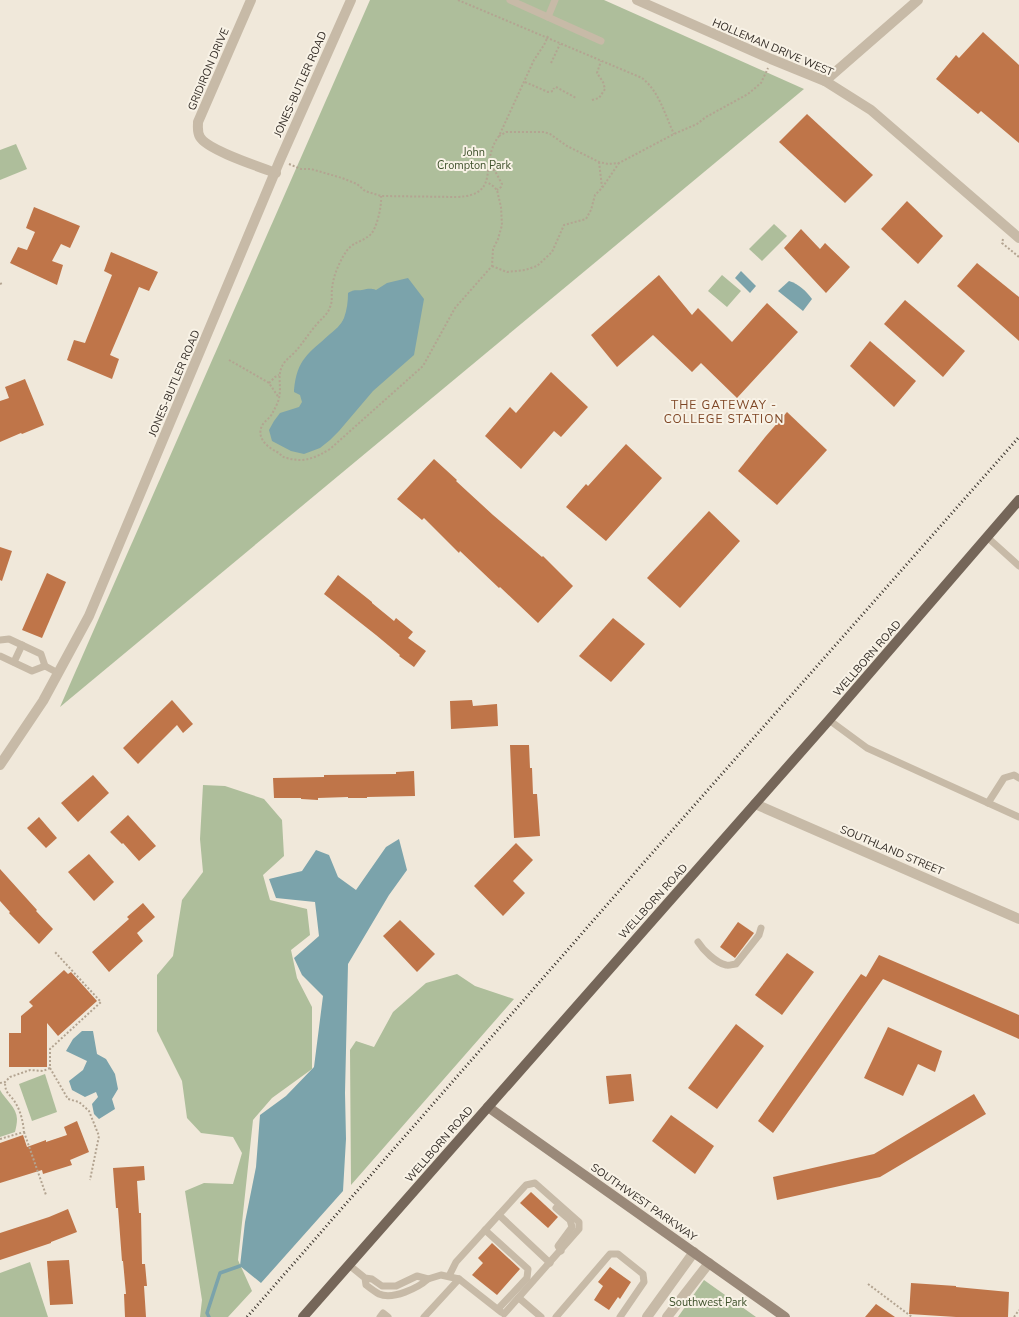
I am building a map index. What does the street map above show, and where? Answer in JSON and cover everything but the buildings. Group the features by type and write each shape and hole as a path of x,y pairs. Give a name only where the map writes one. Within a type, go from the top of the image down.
{"main road":[{"name":"WELLBORN ROAD","path":"303,1317 1019,502"},
{"name":"SOUTHWEST PARKWAY","path":"488,1107 785,1317"}],"street":[{"name":"GRIDIRON DRIVE","path":"251,0 198,122 198,131 201,139 211,147 276,173"},
{"name":"JONES-BUTLER ROAD","path":"0,765 43,701 89,616 276,173 280,160 351,0"},
{"name":"HOLLEMAN DRIVE WEST","path":"637,0 771,59 825,80 871,110 1019,238"},
{"path":"825,80 918,0"},
{"name":"SOUTHLAND STREET","path":"755,804 1019,919"},
{"path":"647,1317 694,1252"},
{"path":"667,1317 709,1263"}],"lane":[{"path":"510,0 601,41"},
{"path":"548,17 555,0"},
{"path":"987,537 1019,566"},
{"path":"0,640 9,639 41,654 45,666 58,673"},
{"path":"14,662 22,645"},
{"path":"0,656 32,671 45,666"},
{"path":"829,720 867,748 1019,817"},
{"path":"988,803 1004,778 1014,775 1019,778"},
{"path":"698,942 705,952 720,962 726,965 736,964 759,935 761,928"},
{"path":"349,1265 366,1278 366,1285 380,1294 394,1295 420,1286 428,1279 441,1275 460,1279 498,1308 506,1316 519,1298 579,1229 579,1222 535,1183 526,1185 456,1262 449,1276"},
{"path":"499,1215 550,1263"},
{"path":"485,1230 528,1269 527,1278 498,1308"},
{"path":"556,1317 610,1254 618,1254 643,1274 644,1282 620,1317"},
{"path":"424,1317 460,1279"},
{"path":"519,1298 541,1317"},
{"path":"380,1317 383,1313 388,1317"}],"path":[{"path":"458,0 642,78 656,93 674,134"},
{"path":"280,160 301,169 311,169 342,178 357,184 365,191 381,196 469,196 477,194 483,189 487,182 492,147 499,136 534,60 547,37"},
{"path":"552,63 560,44"},
{"path":"499,136 506,132 544,132 550,134 567,146 599,162 608,164 619,163 674,134 697,124 706,117 755,89 767,73 771,59"},
{"path":"592,100 602,96 605,89 603,82 597,73 601,61"},
{"path":"525,82 548,92 553,91 555,88 576,98"},
{"path":"599,162 602,188"},
{"path":"492,266 507,272 525,270 537,266 552,252 564,225 586,219 591,210 595,195 602,188 619,163"},
{"path":"488,169 495,171 502,184 497,190"},
{"path":"381,196 382,203 374,230 366,238 348,248 340,262 333,279 331,306 327,314 293,354 284,362 279,375 279,398 273,413 263,424 261,430 262,438 266,446 278,452 285,458 302,461 317,457 330,449 423,366 455,308 492,266 493,249 498,239 502,224 501,207 497,190 487,182"},
{"path":"1007,228 1002,243 1019,258"},
{"path":"229,360 269,383 279,398"},
{"path":"269,383 279,375"},
{"path":"54,951 101,1002 50,1049 50,1068 68,1099 79,1102 89,1111 99,1136 90,1180"},
{"path":"0,1083 5,1082 10,1077 30,1070 43,1071 50,1068"},
{"path":"5,1082 7,1094 15,1102 19,1110 24,1132 46,1195"},
{"path":"0,1139 24,1132"},
{"path":"868,1284 912,1317"},
{"path":"1014,1317 1019,1310"}],"green space":[{"name":"John Crompton Park","path":"370,0 604,0 804,89 60,707"},
{"path":"16,144 27,169 0,180 0,150"},
{"path":"774,224 787,236 762,261 749,249"},
{"path":"722,275 741,291 727,307 708,291"},
{"path":"203,785 225,786 264,799 282,820 284,856 263,875 270,900 307,909 310,935 291,950 297,978 312,1007 312,1069 272,1098 253,1120 238,1260 252,1291 228,1317 200,1317 202,1300 185,1191 204,1183 233,1184 242,1153 233,1137 201,1133 187,1118 182,1081 157,1031 157,975 173,956 182,900 203,872 200,839"},
{"path":"457,974 475,986 514,999 351,1185 350,1050 356,1041 374,1047 393,1012 426,983"},
{"path":"45,1074 57,1112 32,1121 19,1084"},
{"path":"0,1090 13,1107 17,1119 15,1132 0,1137"},
{"path":"30,1262 48,1317 0,1317 0,1273"},
{"name":"Southwest Park","path":"704,1280 756,1317 678,1317"}],"water":[{"path":"741,271 756,286 750,293 735,278"},
{"path":"408,278 424,299 414,355 373,391 339,431 320,448 304,454 291,451 272,441 269,430 280,413 299,407 302,402 300,395 294,392 298,371 301,364 310,352 341,323 346,312 348,293 355,290 376,290 387,283"},
{"path":"789,281 802,288 812,299 803,311 778,291"},
{"path":"399,839 407,870 389,895 348,964 345,1093 346,1139 343,1191 261,1283 240,1266 245,1222 256,1167 260,1115 286,1096 314,1067 323,996 302,975 294,958 319,936 315,902 276,898 269,879 302,871 316,850 329,855 338,877 356,890 386,847"},
{"path":"82,1031 93,1031 97,1054 106,1059 115,1074 118,1089 112,1099 115,1109 99,1119 94,1114 92,1104 98,1097 96,1092 85,1097 72,1090 69,1081 83,1070 87,1061 66,1051 73,1039"}],"waterway":[{"path":"209,1317 207,1313 220,1273 240,1266"}],"railway":[{"path":"247,1317 647,859 1019,437"}],"district":[{"name":"THE GATEWAY - COLLEGE STATION","path":"724,412"}]}
